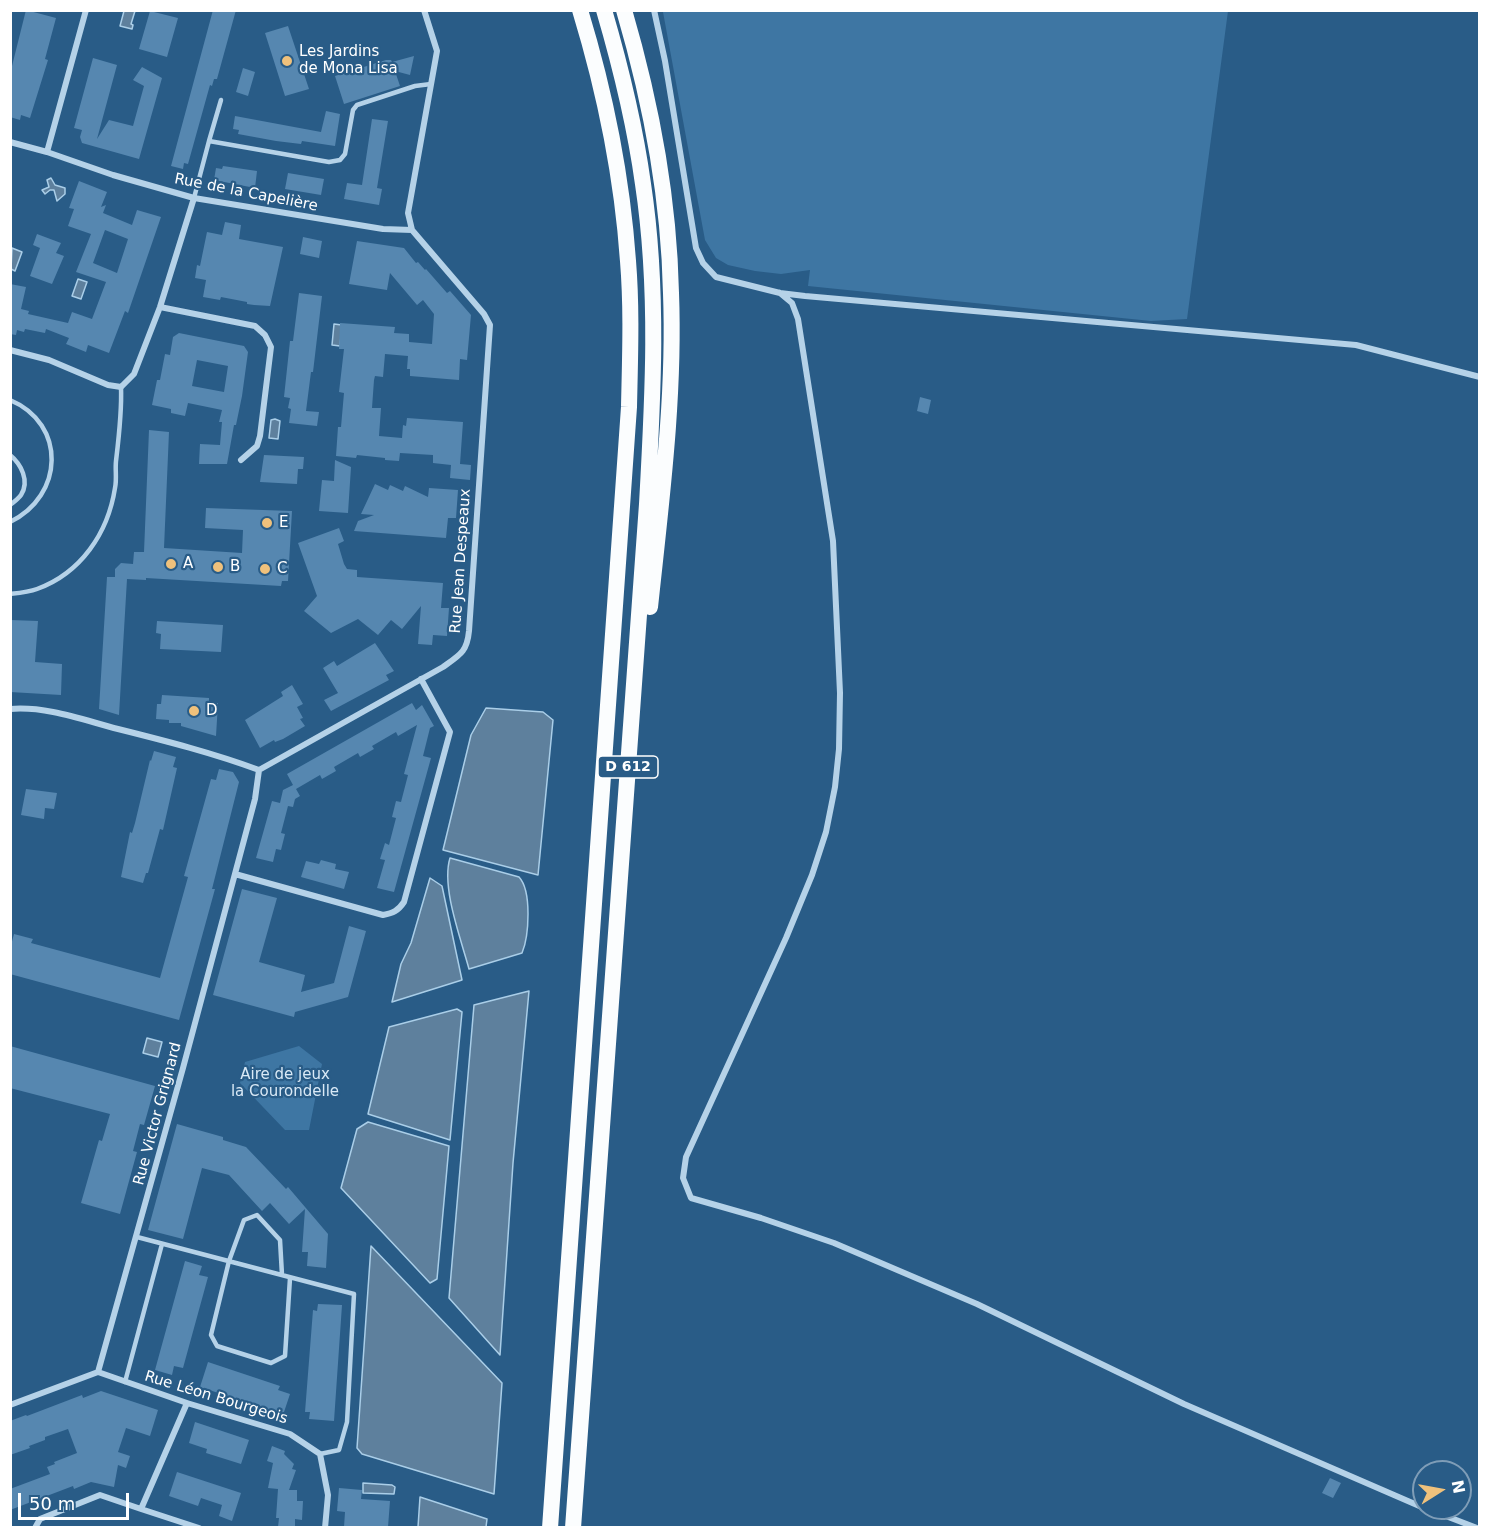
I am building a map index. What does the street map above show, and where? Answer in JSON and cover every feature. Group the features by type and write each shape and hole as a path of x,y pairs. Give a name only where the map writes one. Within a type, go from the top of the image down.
{"highway":[{"path":"574,10 596,67"},
{"name":"D 612","path":"550,1527 629,407 630,292 626,235 618,172 596,67 580,10"},
{"name":"D 612","path":"573,1527 651,427 652,294 644,185 627,98 604,10"},
{"path":"624,10 640,66 662,183 669,245 672,312 668,427 656,548 648,619 633,678"}],"street":[{"path":"47,152 86,10"},
{"path":"412,230 408,213 437,51 424,10"},
{"path":"654,10 665,61 696,248 703,263 716,277 780,292 1356,345 1479,376"},
{"name":"Rue de la Capelière","path":"10,142 47,152 112,175 194,198 383,229 412,230"},
{"path":"10,350 49,360 108,386 121,387 134,374 160,307 194,198"},
{"name":"Rue Jean Despeaux","path":"259,770 461,655 467,643 490,325 484,314 412,230"},
{"path":"780,292 792,303 798,319 833,541 840,693 839,749 835,787 826,832 812,876 686,1157 683,1178 691,1198 761,1218 834,1243 977,1304 1184,1404 1412,1502"},
{"path":"160,307 255,326 265,335 271,347 260,436 257,446 241,460"},
{"path":"235,874 383,915 394,913 400,908 404,902 450,732 421,679"},
{"path":"10,709 39,709 85,720 231,760 259,770"},
{"name":"Rue Victor Grignard","path":"98,1372 235,874 255,799 259,770"},
{"path":"10,1405 98,1372"},
{"name":"Rue Léon Bourgeois","path":"98,1372 187,1403 290,1434 320,1454"},
{"path":"141,1509 187,1403"},
{"path":"320,1454 328,1495 325,1527"},
{"path":"35,1527 40,1519 100,1495 199,1527"},
{"path":"1458,1520 1477,1527"}],"lane":[{"path":"209,141 329,162 340,160 345,154 353,110 357,105 415,86 431,84"},
{"path":"194,198 221,100"},
{"path":"10,594 35,590 55,581 77,565 97,541 110,511 116,486 122,407 121,387"},
{"path":"10,400 33,414 43,426 50,445 53,464 50,478 38,502 25,515 10,522"},
{"path":"10,454 18,461 24,476 23,493 10,505"},
{"path":"282,1275 280,1240 256,1215 244,1220 229,1261 211,1335 217,1346 271,1363 285,1356 290,1278"},
{"path":"136,1237 354,1294 347,1422 339,1450 320,1454"},
{"path":"125,1382 162,1244"}],"green space":[{"path":"1228,11 1187,319 1151,321 808,286 810,270 781,274 755,271 728,265 716,258 705,240 663,12"},
{"name":"Aire de jeux la Courondelle","path":"299,1046 322,1064 309,1130 285,1130 240,1083 245,1062"}],"shaded area":[{"path":"124,11 135,11 131,24 132,29 120,26"},
{"path":"51,178 55,185 65,188 65,194 57,201 54,190 45,194 42,190 49,187 47,180"},
{"path":"12,248 22,252 15,271 11,269"},
{"path":"78,279 87,282 81,299 72,296"},
{"path":"334,324 342,325 340,346 332,345"},
{"path":"271,420 280,421 278,439 269,438"},
{"path":"486,708 543,712 553,720 538,875 443,850 471,735"},
{"path":"450,858 519,877 528,903 526,936 522,953 469,969 450,898 448,870"},
{"path":"430,878 442,886 462,980 392,1002 401,964 411,943"},
{"path":"529,991 513,1163 500,1355 449,1298 474,1005"},
{"path":"457,1009 462,1012 450,1140 368,1114 389,1027"},
{"path":"147,1038 162,1042 158,1057 143,1053"},
{"path":"368,1122 449,1146 437,1279 430,1283 341,1188 357,1129"},
{"path":"371,1246 502,1383 494,1494 362,1454 357,1448"},
{"path":"363,1483 392,1485 395,1487 394,1494 363,1493"},
{"path":"420,1497 487,1519 486,1527 418,1527"}],"building":[{"path":"26,10 56,18 45,59 48,60 30,118 21,115 20,120 10,117 10,74"},
{"path":"213,10 236,10 217,79 214,79 212,86 210,85 188,164 184,163 183,169 171,166"},
{"path":"150,11 178,18 167,57 139,49"},
{"name":"Les Jardins de Mona Lisa","path":"288,26 309,89 285,96 265,33"},
{"path":"414,56 410,75 395,71 400,86 344,104 335,76 386,60 392,62"},
{"path":"93,58 117,65 97,139 109,120 133,126 144,86 133,80 142,67 162,78 139,159 82,143 80,137 82,130 74,128"},
{"path":"243,68 255,72 248,96 236,92"},
{"path":"326,111 340,114 335,146 302,141 301,144 276,141 238,134 239,130 233,129 235,116 321,132"},
{"path":"372,119 388,121 377,188 382,189 379,205 344,199 347,183 362,185"},
{"path":"223,166 257,171 255,188 214,180 216,168 222,169"},
{"path":"288,173 324,179 321,195 285,189"},
{"path":"79,181 107,192 101,207 106,205 103,213 132,225 137,210 161,217 128,313 125,311 109,353 88,345 86,352 66,344 69,338 46,329 45,333 25,329 24,332 17,330 16,335 10,334 10,284 26,287 21,309 29,311 28,314 68,323 72,312 92,319 106,282 76,272 91,234 68,226 74,209 69,208","holes":["105,230 128,239 117,273 93,263"]},
{"path":"225,222 241,225 239,239 283,247 270,306 247,304 247,302 221,297 220,300 203,297 206,280 195,278 197,265 200,266 207,232 222,235"},
{"path":"37,234 61,243 56,253 64,256 52,284 30,276 40,248 33,245"},
{"path":"303,237 322,241 319,258 300,254"},
{"path":"357,241 404,248 447,293 450,291 471,315 467,360 460,359 459,380 410,376 410,369 407,369 408,356 385,354 383,377 375,376 374,380 372,408 381,408 379,436 402,438 403,425 406,426 407,418 463,422 460,464 471,465 470,480 450,478 451,465 433,463 433,455 400,453 399,461 357,455 356,458 336,456 344,393 339,392 344,349 339,349 340,323 395,327 394,333 409,334 409,342 432,344 434,314 423,300 417,305 390,273 387,290 349,284"},
{"path":"299,293 322,296 306,411 319,412 317,426 289,423 290,398 284,397 290,341 293,341"},
{"path":"179,333 244,346 248,352 242,396 227,464 199,464 200,444 220,445 222,422 219,422 222,410 188,403 185,416 171,413 171,409 152,405 165,354 170,355 173,337","holes":["197,360 228,366 224,392 192,386"]},
{"path":"920,397 931,400 928,414 917,411"},
{"path":"149,430 169,432 164,548 242,553 243,530 205,528 206,508 292,511 288,581 282,581 281,586 146,578 146,580 127,579 119,715 99,709 107,577 115,577 115,569 121,563 133,564 134,552 144,552"},
{"path":"264,455 304,457 303,469 298,469 297,484 260,482"},
{"path":"335,460 351,467 348,513 319,511 322,480 334,481"},
{"path":"375,484 388,490 390,485 403,491 405,486 428,497 429,488 458,490 456,518 448,518 446,538 354,531 358,521 374,515 361,514"},
{"path":"339,528 344,541 338,544 344,564 347,569 357,570 357,577 443,583 441,608 449,608 447,636 433,635 432,645 418,644 421,606 402,629 391,620 378,635 358,619 331,633 304,611 317,596 298,543"},
{"path":"10,620 38,621 35,662 62,664 61,695 10,692"},
{"path":"157,621 223,625 221,652 160,649 161,634 156,633"},
{"path":"375,643 394,671 386,675 389,680 331,711 324,700 338,693 323,668 334,661 337,666"},
{"path":"292,685 303,704 297,707 303,718 300,719 305,726 283,739 275,742 274,740 260,748 245,720 283,696 281,692"},
{"name":"D","path":"162,695 209,698 209,703 218,703 216,736 181,726 181,723 169,723 169,720 156,719 157,704 161,704"},
{"path":"412,703 416,710 422,705 434,726 430,728 423,756 431,758 394,892 377,888 385,860 380,859 385,843 389,845 396,818 392,817 396,801 401,802 408,775 404,774 417,725 398,736 396,732 372,746 374,749 360,757 358,753 334,767 336,771 322,779 320,775 296,789 300,796 295,799 293,807 288,806 281,833 285,834 281,850 276,849 273,862 256,858 272,801 280,803 283,790 293,785 287,774"},
{"path":"154,751 176,757 173,767 177,768 163,830 160,829 143,883 121,877 130,832 132,833 135,823"},
{"path":"219,769 233,772 239,782 212,889 215,889 179,1020 10,974 10,949 14,934 33,939 31,943 160,978 188,877 184,876 211,779 216,780"},
{"path":"26,789 57,793 54,809 45,808 44,819 21,815"},
{"path":"321,860 336,864 335,869 349,872 344,889 301,877 306,861 319,864"},
{"path":"242,889 277,898 259,962 305,975 301,992 334,983 349,926 366,931 348,997 295,1012 294,1017 213,995"},
{"path":"10,1046 155,1086 144,1125 140,1124 133,1151 137,1152 120,1214 81,1203 99,1140 102,1141 110,1114 10,1088"},
{"path":"177,1124 223,1137 223,1140 246,1147 286,1189 288,1187 328,1234 326,1268 307,1266 308,1252 302,1252 305,1209 289,1224 270,1203 262,1211 229,1175 202,1168 183,1239 148,1230"},
{"path":"185,1261 202,1266 199,1275 208,1277 183,1368 174,1366 172,1375 155,1370"},
{"path":"318,1304 342,1305 334,1421 309,1419 310,1412 305,1412 313,1310 317,1311"},
{"path":"208,1362 280,1386 278,1390 290,1394 282,1418 245,1406 246,1402 200,1387"},
{"path":"101,1391 158,1410 150,1436 126,1428 118,1452 130,1456 126,1468 118,1465 114,1487 91,1482 74,1489 73,1486 10,1510 10,1489 50,1474 47,1467 77,1453 68,1429 45,1437 45,1440 29,1446 30,1448 10,1455 10,1421 82,1395 83,1398"},
{"path":"195,1422 249,1440 241,1464 206,1453 207,1449 189,1443"},
{"path":"272,1446 285,1451 284,1454 294,1464 292,1469 296,1470 289,1490 297,1490 297,1501 303,1501 302,1520 295,1519 295,1527 278,1527 279,1518 276,1518 278,1489 268,1488 273,1463 267,1461"},
{"path":"177,1472 241,1493 232,1521 219,1516 222,1505 201,1498 198,1506 169,1496"},
{"path":"1330,1478 1341,1483 1333,1498 1322,1493"},
{"path":"339,1488 362,1490 361,1499 390,1501 388,1527 344,1527 345,1512 337,1511"}],"place":[{"name":"Les Jardins de Mona Lisa","path":"287,61"},
{"name":"E","path":"267,523"},
{"name":"A","path":"171,564"},
{"name":"B","path":"218,567"},
{"name":"C","path":"265,569"},
{"name":"D","path":"194,711"}]}
